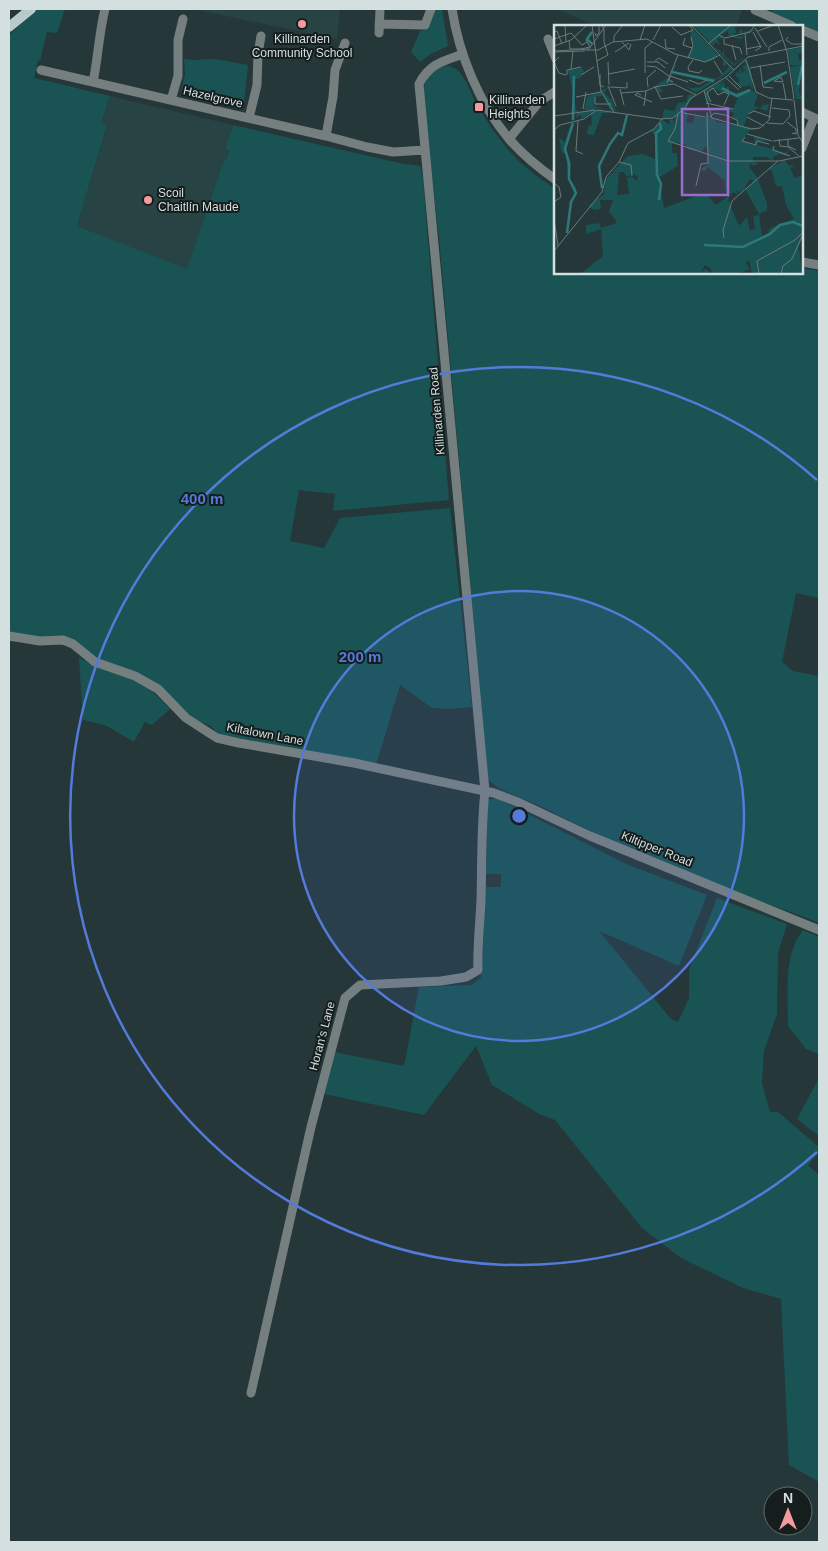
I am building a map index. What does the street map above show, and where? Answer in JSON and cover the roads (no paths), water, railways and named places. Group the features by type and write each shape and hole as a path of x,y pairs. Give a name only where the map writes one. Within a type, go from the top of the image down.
{"main road":[{"path":"9,27 30,9"}],"street":[{"path":"93,82 100,29 106,9"},
{"path":"380,9 379,28 425,25 431,9"},
{"path":"452,9 463,54 478,92 509,139 554,178"},
{"path":"755,10 790,25"},
{"name":"Hazelgrove","path":"171,100 178,76 178,40 183,19"},
{"path":"803,34 819,37"},
{"name":"Hazelgrove","path":"249,118 257,85 258,54 261,36"},
{"path":"548,39 554,54"},
{"path":"326,136 333,97 335,70 345,43"},
{"name":"Killinarden Road","path":"463,54 431,67 424,73 419,84 431,195 485,791"},
{"name":"Hazelgrove","path":"41,70 367,147 393,152 425,150"},
{"path":"509,139 540,101 554,92"},
{"path":"803,112 817,119 803,146"},
{"path":"803,262 819,265"},
{"name":"Kiltalown Lane","path":"9,636 40,641 63,640 73,644 95,662 135,676 158,689 186,718 217,738 354,763 485,791"},
{"name":"Kiltipper Road","path":"485,791 520,803 590,836 819,930"},
{"name":"Horan's Lane","path":"251,1393 309,1137 345,998 360,986 441,981 466,977 478,970 482,827 485,791"}],"place":[{"name":"Killinarden Community School","path":"302,24"},
{"name":"Killinarden Heights","path":"479,107"},
{"name":"Scoil Chaitlín Maude","path":"148,200"}]}
